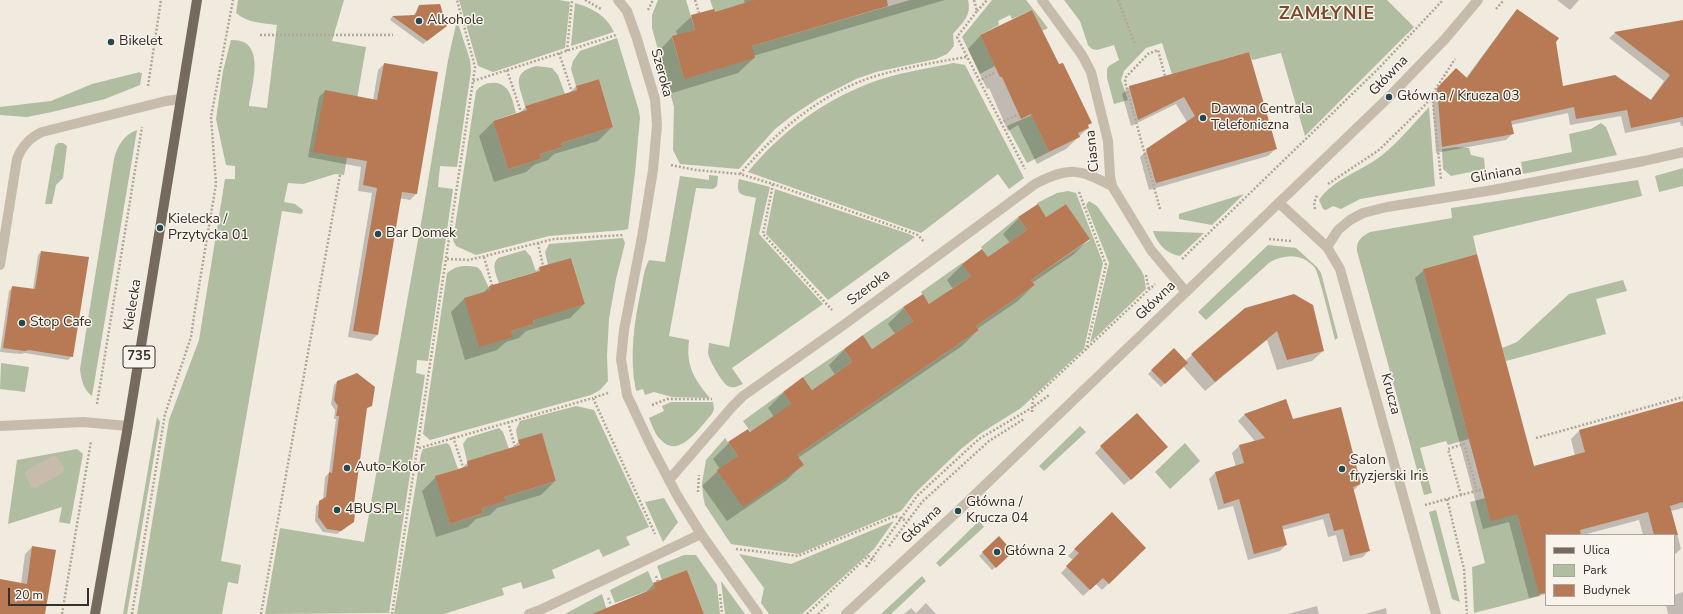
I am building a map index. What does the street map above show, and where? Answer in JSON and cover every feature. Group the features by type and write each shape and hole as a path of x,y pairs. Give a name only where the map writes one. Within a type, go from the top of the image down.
{"main road":[{"name":"Kielecka","path":"95,614 128,426 197,0"}],"street":[{"name":"Szeroka","path":"620,0 634,29 655,99 657,125 653,170 624,330 621,359 627,395 634,412 669,480 701,534 758,614"},
{"name":"Ciasna","path":"1042,0 1082,55 1091,72 1108,141 1112,186 1146,242 1186,292"},
{"name":"Główna","path":"846,614 958,511 1389,97 1445,39 1478,0"},
{"path":"0,265 17,159 20,150 26,142 42,132 145,106 181,99"},
{"name":"Gliniana","path":"1327,247 1338,230 1350,220 1363,213 1387,207 1501,189 1683,152"},
{"name":"Szeroka","path":"669,480 743,396 845,324 1035,184 1057,174 1068,171 1079,171 1112,186"},
{"name":"Krucza","path":"1279,203 1327,247 1340,269 1436,614"},
{"path":"0,426 83,422 128,426"},
{"path":"529,614 701,534"}],"path":[{"path":"62,614 127,226 161,0"},
{"path":"132,614 165,414 190,337 216,184 211,117 233,0"},
{"path":"392,614 475,67 457,0"},
{"path":"567,51 572,0"},
{"path":"695,0 699,13"},
{"path":"974,0 977,11"},
{"path":"987,0 957,37 978,81 1025,170 1030,168"},
{"path":"1118,0 1135,44"},
{"path":"1032,414 1033,399 1169,272 1379,68 1443,0"},
{"path":"1493,12 1504,0"},
{"path":"473,81 634,29"},
{"path":"260,35 393,35"},
{"path":"1160,209 1126,82 1126,77 1148,54 1158,50 1165,76"},
{"path":"559,53 572,92"},
{"path":"1323,188 1379,150 1426,104 1457,54"},
{"path":"740,174 764,147 799,116 840,92 879,75 966,57"},
{"path":"507,70 521,112"},
{"path":"978,81 994,73"},
{"path":"1432,93 1443,198"},
{"path":"1000,123 1018,114"},
{"path":"668,165 696,170 740,174 773,184 918,235 936,256"},
{"path":"261,614 340,175"},
{"path":"773,184 762,234 845,324"},
{"path":"1083,192 1078,190 1106,265 1086,351"},
{"path":"1320,192 1316,196 1314,203 1320,214"},
{"path":"447,259 470,260 554,239 630,235"},
{"path":"538,243 543,266"},
{"path":"484,256 492,285"},
{"path":"1145,271 1149,291"},
{"path":"864,570 917,496 972,445 1033,407 1054,391"},
{"path":"1536,438 1683,397"},
{"path":"418,448 593,398"},
{"path":"634,412 667,399 718,400"},
{"path":"886,551 907,520 922,502 990,441 1026,418"},
{"path":"508,422 515,447"},
{"path":"453,437 463,467"},
{"path":"1461,495 1448,449 1464,444 1477,491"},
{"path":"699,495 698,483 700,472"},
{"path":"1423,506 1483,489"},
{"path":"1447,499 1464,569 1467,614"},
{"path":"730,548 798,556 895,516 907,520"},
{"path":"807,614 868,556 878,563"},
{"path":"818,614 834,599"}],"green space":[{"path":"238,0 344,0 332,41 366,47 344,175 335,174 303,184 288,183 284,202 295,204 303,210 302,214 282,211 221,561 241,565 238,584 228,582 222,614 137,614 169,420 199,340 225,179 235,179 235,166 226,165 216,119 223,71 231,40 242,41 249,47 253,54 255,64 249,106 267,108 277,25 255,22 240,16 236,13"},
{"path":"459,0 559,0 570,2 565,48 493,72 478,66"},
{"path":"658,0 686,0 695,30 672,37 684,79 752,46 910,0 968,0 969,11 963,23 953,34 954,46 947,54 936,59 876,72 856,79 819,98 775,129 739,169 680,164 673,150 674,107 652,28 652,15"},
{"path":"710,0 754,0 718,23"},
{"path":"992,0 1026,0 1048,28 1042,31 1032,10 1012,19 1010,15 998,21 999,25 980,35 995,66 980,74 962,37"},
{"path":"1064,0 1387,0 1414,27 1305,136 1281,53 1252,60 1249,52 1172,74 1162,43 1146,48 1124,71 1121,80 1128,100 1114,104 1107,78 1107,69 1119,60 1114,45 1097,50 1092,49 1088,45 1080,21"},
{"path":"575,3 598,13 607,21 614,32 571,46"},
{"path":"457,20 470,60 471,71 457,167 440,166 438,187 453,189 428,361 417,360 416,373 425,375 389,613 265,614 280,528 364,542 423,212 448,60"},
{"path":"617,38 640,118 628,229 549,236 476,255 456,246 453,240 476,91 483,85 495,83 507,89 512,97 516,113 493,121 508,169 541,159 540,154 563,147 561,143 613,127 599,79 576,86 571,69 573,61 580,51"},
{"path":"953,63 965,65 1024,178 1009,189 998,174 921,233 748,172 788,131 835,99 870,83 901,74"},
{"path":"536,66 552,68 558,75 565,94 525,106 519,86 520,76 523,72"},
{"path":"140,72 142,73 140,85 105,99 27,117 0,115 0,107 51,101 92,84"},
{"path":"1429,107 1435,186 1360,199 1341,209 1333,206 1326,210 1323,209 1319,200 1332,186 1388,151"},
{"path":"1032,115 1049,152 1027,163 1007,126"},
{"path":"1601,123 1606,127 1617,155 1523,174 1521,162 1572,152 1569,134 1591,129"},
{"path":"137,130 92,396 83,384 80,369 114,159 117,150 125,138"},
{"path":"58,143 63,143 67,146 63,178 56,185 52,204 45,204 55,146"},
{"path":"1456,147 1469,148 1471,155 1484,158 1485,169 1451,176 1443,169 1442,149"},
{"path":"1683,168 1683,186 1659,192 1655,176"},
{"path":"709,175 718,176 717,186 713,189 696,188 669,336 689,340 688,349 692,371 699,384 710,398 672,397 654,392 645,395 643,389 636,391 633,366 633,340 636,315 647,263 649,260 665,262 680,176 709,180"},
{"path":"739,179 770,187 759,234 823,304 732,368 743,384 732,387 725,384 719,376 708,353 709,343 729,347 756,198 743,195 739,192"},
{"path":"1638,180 1642,196 1473,236 1477,254 1423,269 1469,439 1448,445 1446,441 1420,448 1432,493 1424,495 1357,251 1357,245 1360,240 1370,232 1452,218 1451,208"},
{"path":"775,189 915,237 828,300 766,234"},
{"path":"1068,191 1076,193 1103,263 1084,349 1021,408 981,433 961,449 915,493 901,511 799,554 731,544 705,505 702,483 706,460 725,438 738,456 718,470 797,455 979,330 976,326 1035,285 1031,280 1090,240 1066,204 1046,217 1037,203 1057,193"},
{"path":"1244,194 1212,225 1179,219 1179,214"},
{"path":"1089,201 1097,206 1141,270 1144,276 1146,289 1090,343 1109,263 1086,205"},
{"path":"1018,217 1027,230 1007,244 991,262 981,247"},
{"path":"1153,231 1204,233 1180,256 1175,255 1163,248"},
{"path":"623,238 625,243 616,279 609,319 607,355 608,381 600,390 591,395 430,440 423,434 447,273 454,268 461,266 477,267 481,271 490,290 465,298 479,346 512,336 511,331 534,324 533,319 585,304 571,258 548,265 545,252 549,244"},
{"path":"1268,245 1296,248 1317,267 1321,273 1338,338 1335,340 1315,268 1305,260 1294,256 1282,257 1270,262 1206,320 1198,312"},
{"path":"525,250 531,257 536,272 499,283 494,267 498,258"},
{"path":"962,263 971,276 951,289 932,308 921,292"},
{"path":"1623,280 1627,291 1596,299 1606,334 1506,361 1502,348 1517,342 1569,294"},
{"path":"903,307 913,321 872,349 863,335"},
{"path":"844,349 852,362 812,390 803,377"},
{"path":"1,363 29,367 25,392 0,389"},
{"path":"783,392 791,404 758,442 743,421"},
{"path":"671,402 713,402 714,409 712,414 696,433 682,444 675,446 668,445 659,438 649,418 664,411 662,406"},
{"path":"576,406 594,410 649,527 626,537 630,545 603,557 599,549 552,570 555,578 523,589 521,582 502,588 504,595 444,614 394,614 423,449 447,443 450,446 458,469 436,476 450,524 483,513 482,508 505,501 504,497 556,481 542,434 518,441 516,430 520,421"},
{"path":"157,417 160,422 127,614 123,614"},
{"path":"1080,426 1086,432 1044,471 1039,466"},
{"path":"499,428 503,432 509,449 467,461 463,444 467,438"},
{"path":"1185,443 1200,461 1170,489 1155,472"},
{"path":"77,449 83,454 70,524 59,522 62,507 8,524 17,460"},
{"path":"664,498 678,522 663,542 645,502"},
{"path":"1485,498 1517,514 1540,596 1474,613 1472,567 1485,563 1470,502"},
{"path":"1436,510 1460,602 1452,599 1429,512"},
{"path":"894,521 874,549 802,614 769,614 761,603 764,588 739,554 791,564"},
{"path":"979,521 984,527 940,567 936,563"},
{"path":"684,555 696,555 717,585 720,614 704,614 687,570 662,580 657,566"},
{"path":"648,571 655,588 615,603 610,590"},
{"path":"922,576 926,581 891,614 881,614"},
{"path":"721,581 745,614 725,614"},
{"path":"602,594 607,611 599,614 565,614"}],"building":[{"path":"754,0 887,0 888,6 752,46 755,58 684,79 672,36 695,30 691,15 714,9 715,12"},
{"path":"440,4 447,26 427,41 392,16 415,15 419,5"},
{"path":"1517,9 1559,38 1556,42 1563,86 1615,75 1651,100 1670,75 1614,32 1683,20 1683,117 1631,128 1627,110 1576,119 1574,107 1511,121 1514,134 1442,147 1437,88 1456,68 1467,78"},
{"path":"1032,10 1059,64 1063,63 1092,123 1088,125 1089,128 1078,133 1080,137 1049,152 1031,114 1021,119 1002,77 1000,77 980,35"},
{"name":"Dawna Centrala Telefoniczna","path":"1249,52 1277,149 1156,183 1146,149 1195,116 1184,97 1138,120 1129,86"},
{"path":"384,63 438,72 417,194 402,192 378,335 353,331 377,188 363,185 367,161 313,152 325,90 377,100"},
{"path":"599,79 613,127 561,143 563,147 540,154 541,159 508,169 493,121 527,110 525,106 577,90 576,86"},
{"path":"1038,204 1046,217 1066,204 1090,239 1031,280 1035,285 976,326 979,330 797,455 804,465 743,507 717,470 738,456 728,442 748,429 750,432 791,404 783,392 803,377 812,390 852,362 844,349 863,335 872,349 913,321 903,307 923,294 929,304 971,276 962,264 982,249 988,257 1027,230 1018,217"},
{"path":"41,251 89,257 73,357 29,350 25,351 3,348 12,286 35,289"},
{"path":"1477,254 1534,466 1585,452 1579,430 1683,401 1683,502 1670,506 1678,535 1654,534 1648,512 1580,530 1581,534 1545,534 1545,593 1539,594 1517,514 1491,521 1423,269"},
{"path":"571,258 585,304 533,320 534,324 511,331 513,337 479,347 464,298 490,290 489,286 540,271 539,267"},
{"path":"1294,294 1313,305 1324,351 1287,360 1277,331 1215,382 1191,354 1245,308"},
{"path":"1174,348 1188,363 1165,384 1151,370"},
{"path":"357,373 375,387 372,406 367,408 354,504 356,506 354,522 341,531 327,529 318,517 319,501 326,497 329,472 332,473 339,416 336,416 338,406 334,400 337,381"},
{"path":"1286,399 1293,419 1341,407 1361,484 1353,487 1370,551 1350,556 1343,529 1334,531 1329,513 1282,526 1287,545 1254,554 1239,499 1224,504 1215,472 1244,463 1239,445 1265,438 1244,414"},
{"path":"1137,413 1168,447 1131,480 1100,446"},
{"path":"542,433 556,481 504,497 506,501 482,508 483,513 450,524 435,476 468,466 467,461 520,445 518,440"},
{"path":"1112,512 1146,548 1109,584 1103,578 1090,590 1066,566 1079,553 1074,549"},
{"name":"Główna 2","path":"999,536 1013,552 996,568 982,552"},
{"path":"32,546 56,550 45,614 0,614 0,579 27,584"},
{"path":"687,570 704,614 592,614 655,588 653,583"}],"place":[{"name":"Alkohole","path":"419,21"},
{"name":"Bikelet","path":"111,42"},
{"name":"Główna / Krucza 03","path":"1389,97"},
{"name":"Dawna Centrala Telefoniczna","path":"1203,118"},
{"name":"Kielecka / Przytycka 01","path":"160,228"},
{"name":"Bar Domek","path":"378,234"},
{"name":"Stop Cafe","path":"22,323"},
{"name":"Auto-Kolor","path":"347,468"},
{"name":"Salon fryzjerski Iris","path":"1342,469"},
{"name":"4BUS.PL","path":"337,510"},
{"name":"Główna / Krucza 04","path":"958,511"},
{"name":"Główna 2","path":"997,552"}],"district":[{"name":"ZAMŁYNIE","path":"1327,15"}]}
